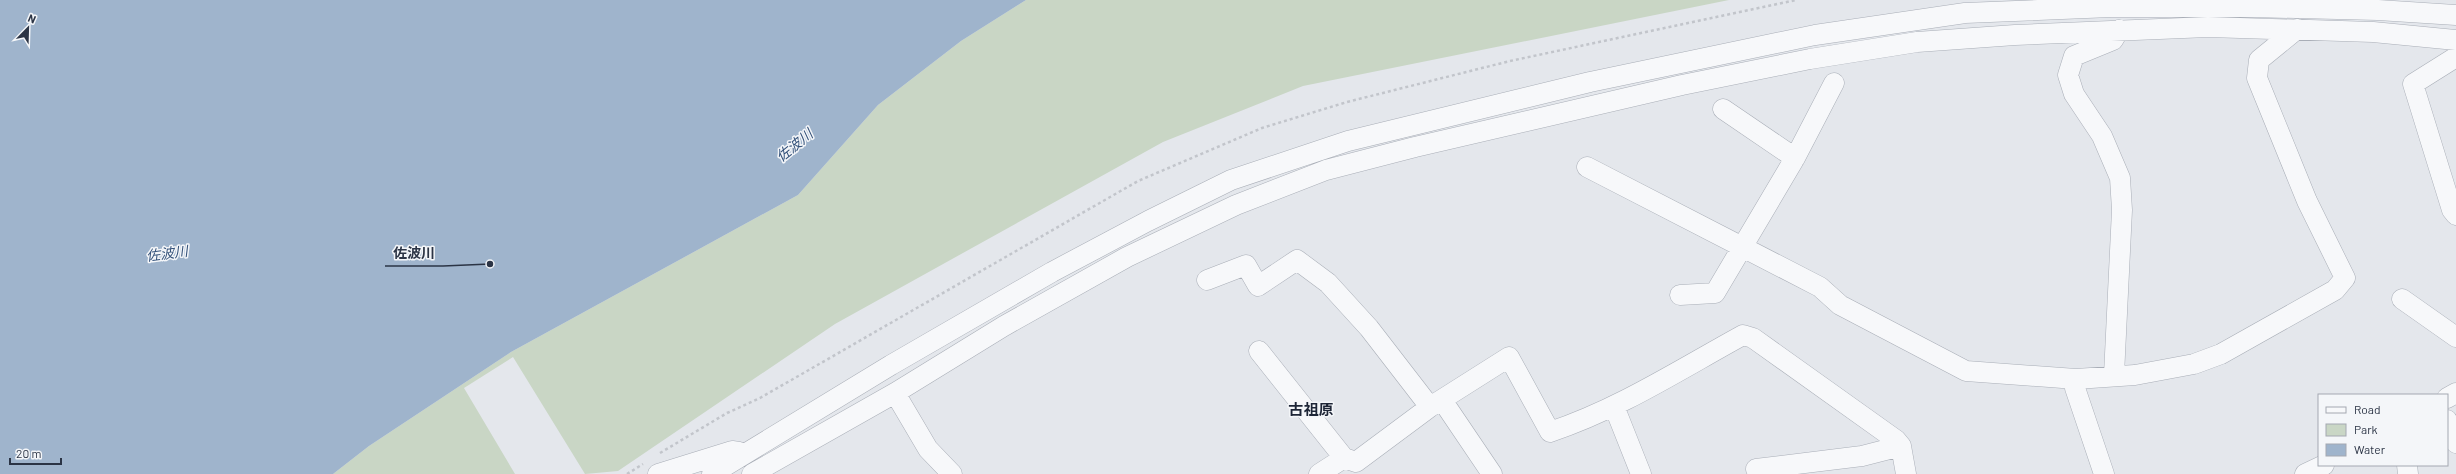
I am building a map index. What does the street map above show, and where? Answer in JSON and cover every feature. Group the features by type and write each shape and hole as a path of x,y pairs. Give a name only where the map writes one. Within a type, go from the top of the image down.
{"street":[{"path":"2357,0 2365,2 2378,10"},
{"path":"712,474 891,365 1052,272 1148,221 1231,180 1348,141 1590,82 1815,35 1965,13 2112,7 2378,10 2456,15"},
{"path":"752,474 895,393 1004,326 1127,257 1236,205 1326,170 1415,147 1682,85 1810,59 1917,42 2120,30 2208,27 2373,32 2456,40"},
{"path":"1587,168 1820,287 1840,305 1966,371 2076,379 2114,375 2135,375 2194,364 2221,354 2334,290 2346,278 2307,201 2257,78 2259,60 2297,29"},
{"path":"2114,375 2122,210 2120,178 2102,136 2074,94 2068,75 2074,56 2113,40 2120,30"},
{"path":"2456,57 2413,84 2452,210 2456,215"},
{"path":"1680,295 1715,293 1795,158 1834,83"},
{"path":"1723,109 1795,158"},
{"path":"1207,280 1246,265 1258,286 1297,260 1328,283 1436,404 1492,474"},
{"path":"2402,299 2456,337"},
{"path":"1259,351 1344,458 1356,462 1436,404 1509,357 1550,432 1587,420 1743,335 1753,338 1896,440 1901,446 1906,474"},
{"path":"2076,379 2075,388 2104,474"},
{"path":"895,393 928,450 952,474"},
{"path":"1614,406 1641,474"},
{"path":"2448,423 2456,443"},
{"path":"1756,469 1862,456 1901,446"},
{"path":"658,474 732,451 746,453"},
{"path":"1319,474 1344,458"},
{"path":"2305,474 2322,466"}],"green space":[{"path":"1026,0 1729,0 1303,86 1163,142 835,324 618,471 585,474 513,357 464,388 515,474 333,474 369,446 511,352 798,195 878,105 961,41"}],"water":[{"path":"0,0 1026,0 961,41 878,105 798,195 511,352 369,446 333,474 0,474"}],"place":[{"name":"佐波川","path":"490,264"}],"district":[{"name":"古祖原","path":"1311,409"}]}
